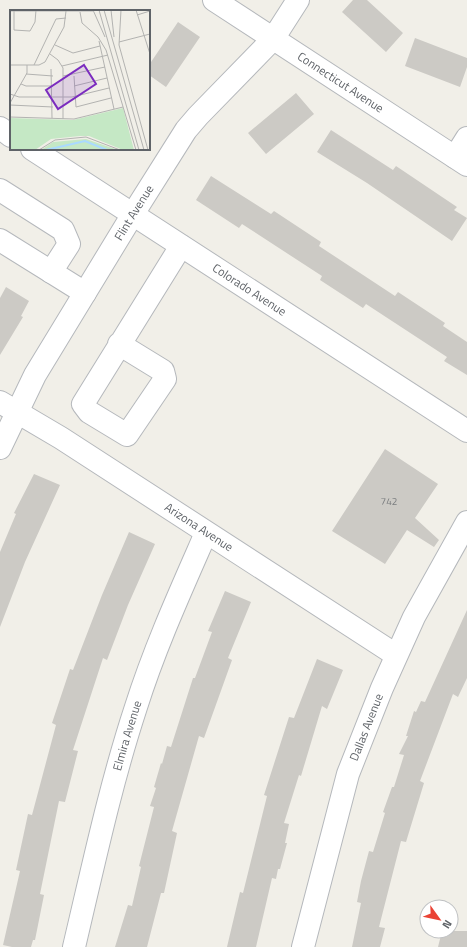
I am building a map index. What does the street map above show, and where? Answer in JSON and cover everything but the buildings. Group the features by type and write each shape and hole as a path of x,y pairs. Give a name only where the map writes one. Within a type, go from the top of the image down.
{"street":[{"name":"Connecticut Avenue","path":"214,0 461,161"},
{"name":"Flint Avenue","path":"0,448 8,407 35,375 186,130 273,39 298,0"},
{"path":"0,128 10,135"},
{"path":"461,161 467,138"},
{"name":"Colorado Avenue","path":"34,150 467,431"},
{"path":"0,190 63,230 69,244 51,272"},
{"path":"0,240 85,293"},
{"path":"119,344 181,246"},
{"name":"Arizona Avenue","path":"8,407 61,438 396,655"},
{"name":"Dallas Avenue","path":"303,947 348,774 396,655 414,617 467,522"},
{"name":"Elmira Avenue","path":"74,947 115,776 136,706 157,649 206,533"}]}
